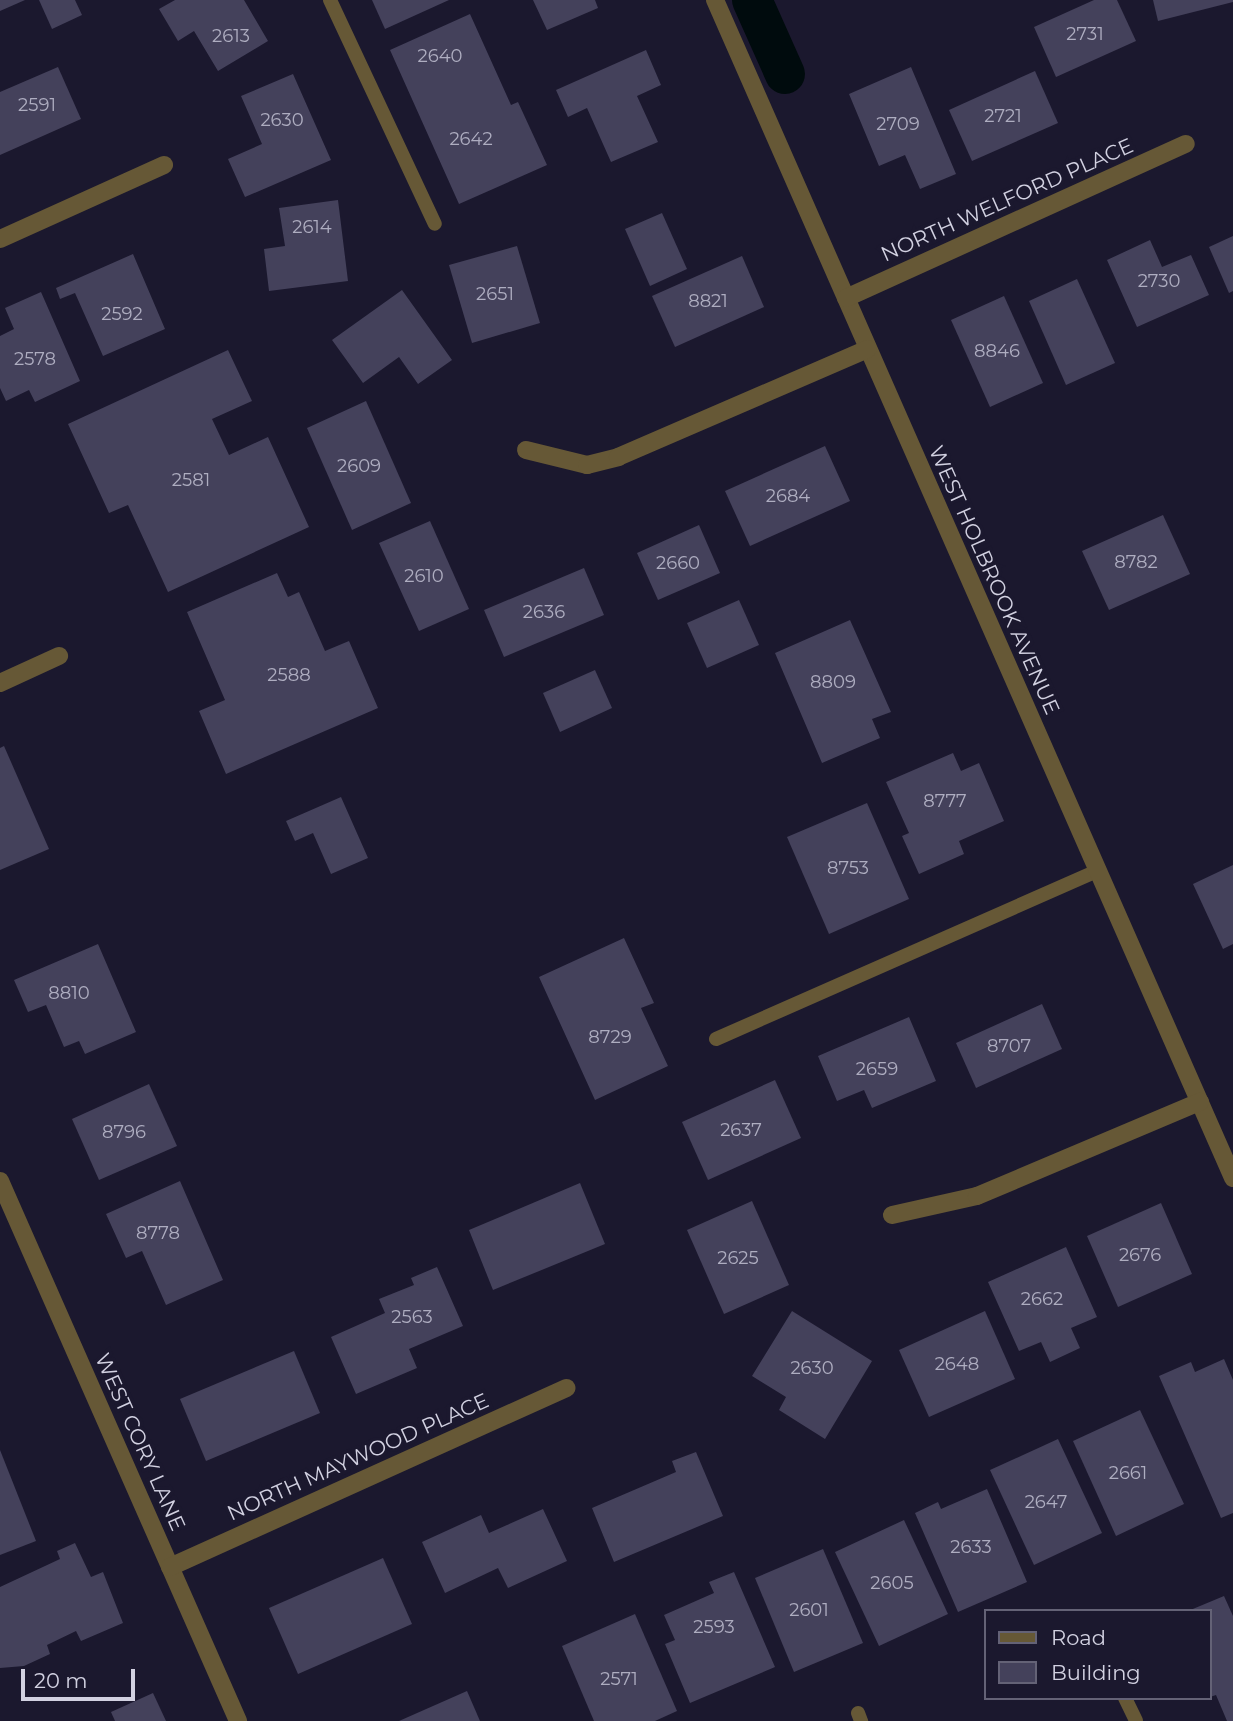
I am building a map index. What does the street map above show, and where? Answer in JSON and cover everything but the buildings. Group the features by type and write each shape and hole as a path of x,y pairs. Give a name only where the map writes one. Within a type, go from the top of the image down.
{"street":[{"name":"WEST HOLBROOK AVENUE","path":"715,0 1233,1178"},
{"name":"NORTH WELFORD PLACE","path":"846,298 1186,144"},
{"path":"0,239 164,164"},
{"path":"526,450 587,465 618,457 868,349"},
{"path":"0,683 59,656"},
{"path":"892,1215 977,1196 1200,1102"},
{"name":"WEST CORY LANE","path":"0,1181 238,1721"},
{"name":"NORTH MAYWOOD PLACE","path":"170,1567 566,1388"}],"lane":[{"path":"330,0 435,224"},
{"path":"716,1039 1097,871"},
{"path":"1126,1700 1136,1721"}],"waterway":[{"path":"752,0 785,74"}]}
